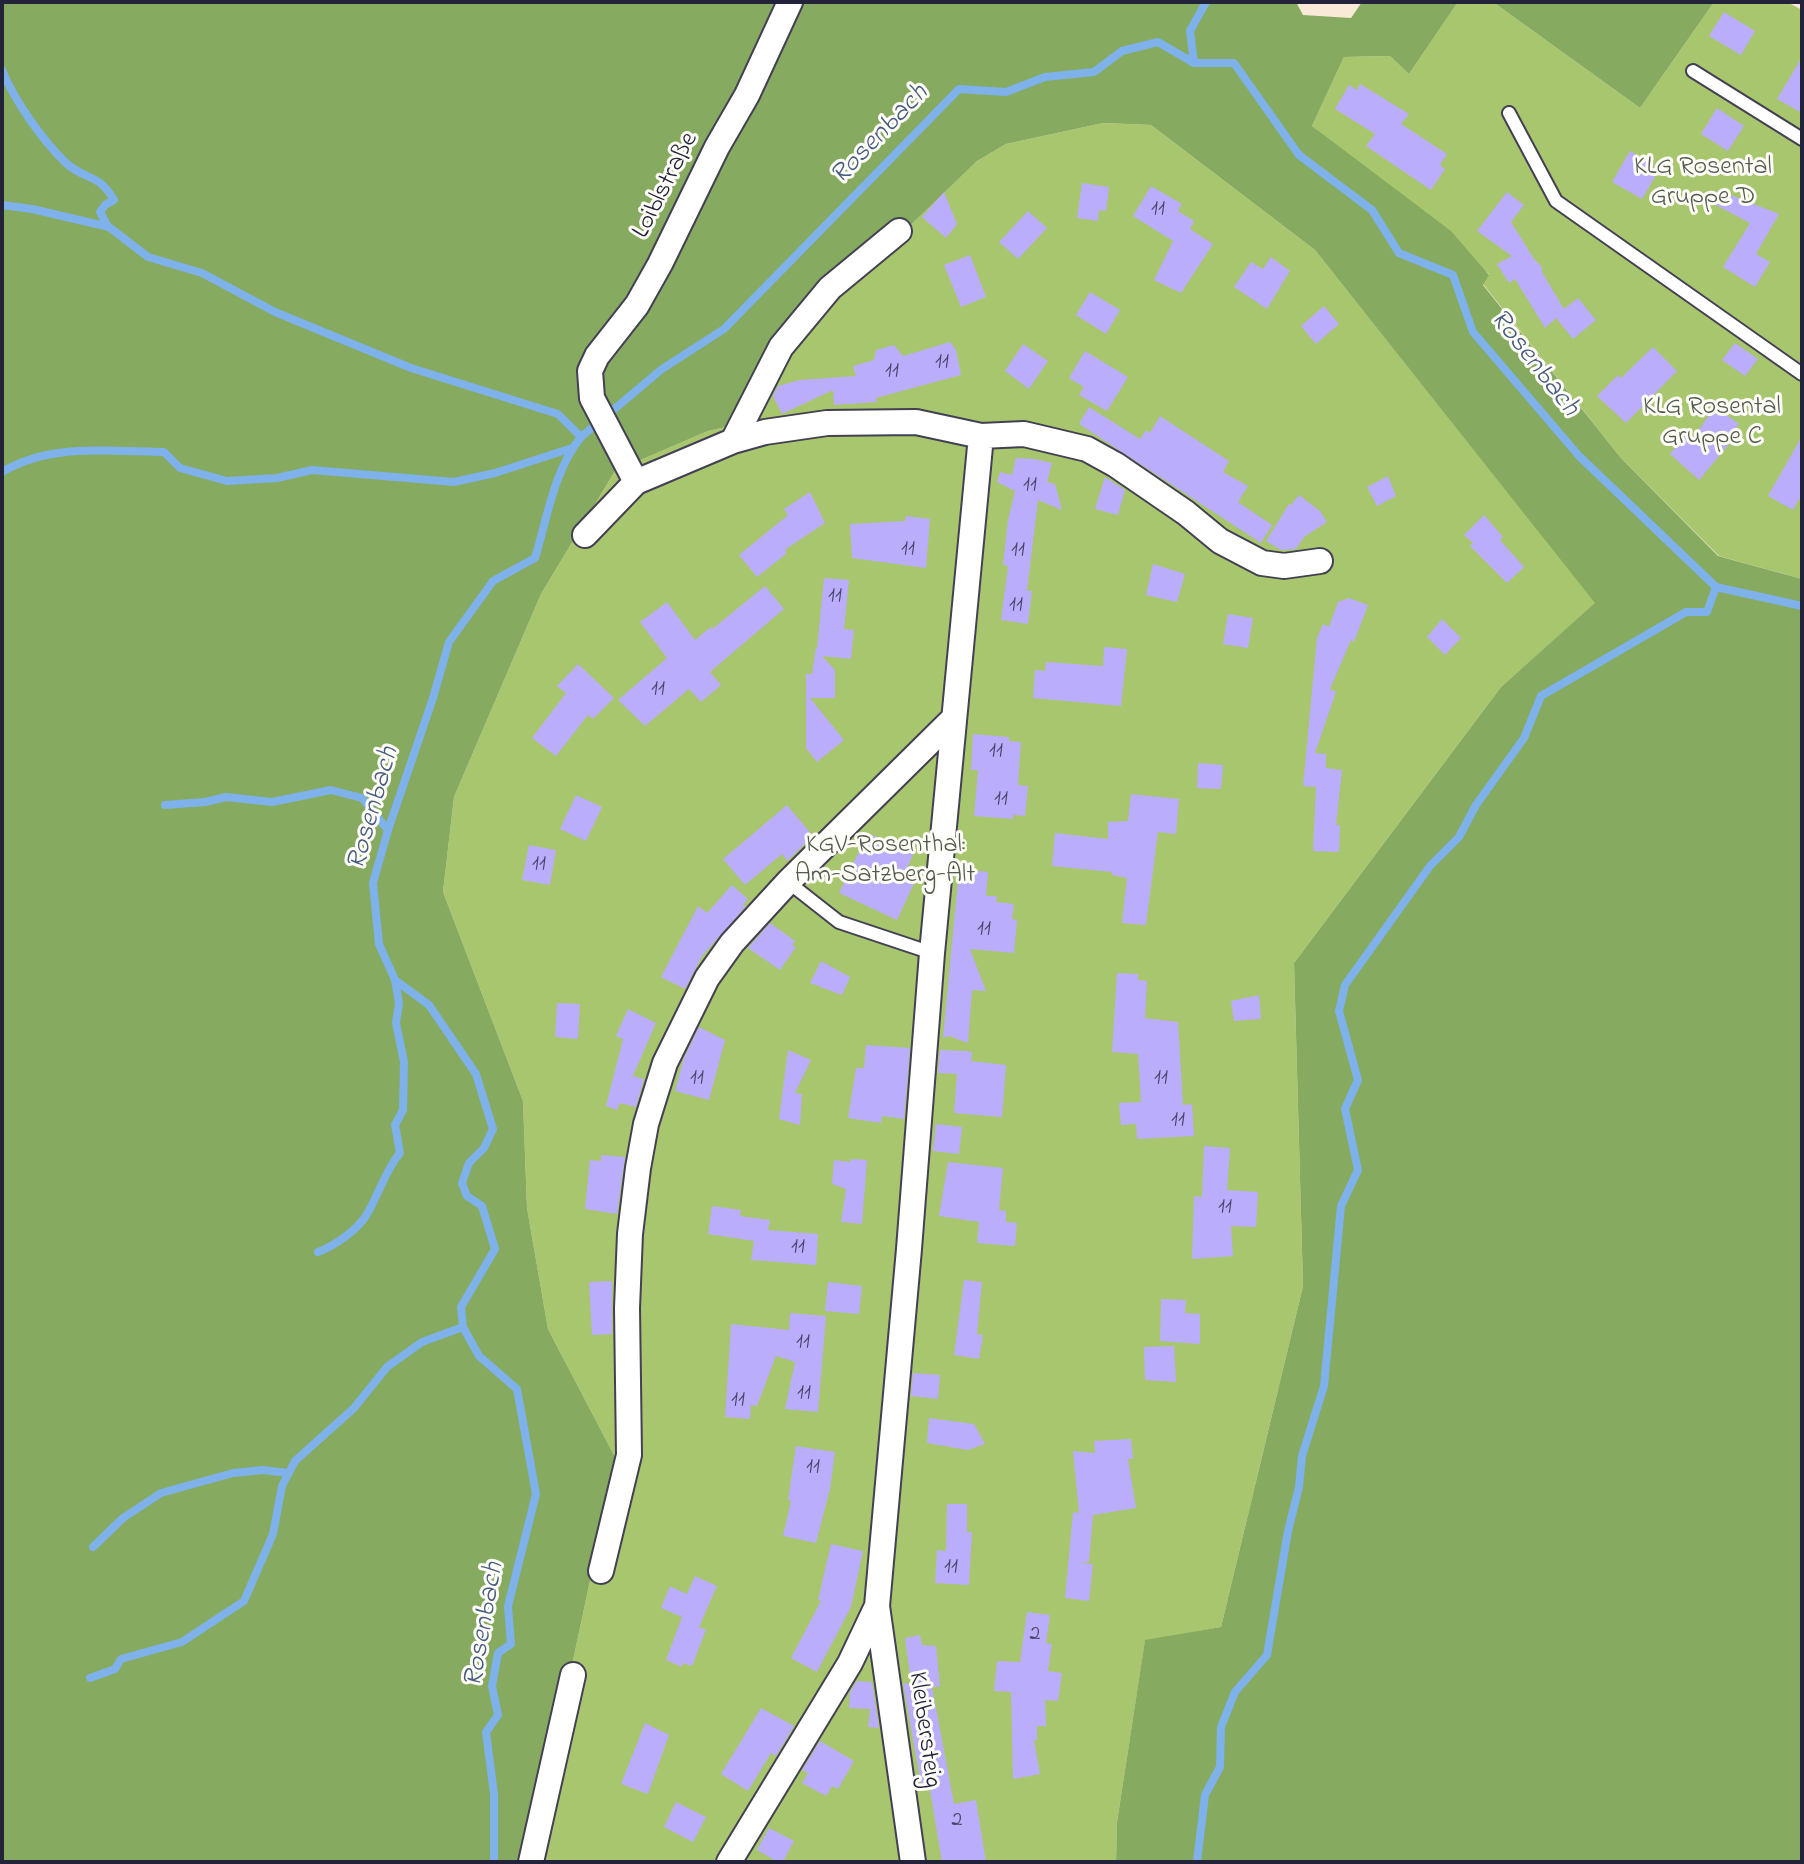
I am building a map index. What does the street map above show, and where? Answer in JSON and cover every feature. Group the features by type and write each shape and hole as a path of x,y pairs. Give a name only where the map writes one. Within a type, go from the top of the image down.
{"street":[{"name":"Loiblstraße","path":"630,473 589,389 593,363 637,305 660,264 717,147 752,85 790,2"},
{"path":"733,441 781,347 830,288 899,231"},
{"path":"585,535 630,473 765,432 827,423 916,422 981,436 1024,434 1087,449 1186,513 1220,541 1262,563 1284,566 1320,561"},
{"path":"729,1862 850,1663 877,1606 932,953 981,436"},
{"path":"601,1571 629,1455 629,1264 646,1124 665,1063 707,978 732,943 788,882 954,718"},
{"name":"Kleibersteig","path":"877,1606 913,1862"},
{"path":"531,1862 573,1675"}],"lane":[{"path":"1693,71 1802,139"},
{"path":"1509,113 1556,201 1802,374"},
{"path":"788,882 839,922 932,953"}],"green space":[{"path":"2,2 1296,2 1303,15 1351,18 1362,2 1458,2 1409,74 1390,56 1344,57 1312,126 1451,231 1489,275 1483,285 1621,458 1718,556 1802,579 1802,1862 1116,1862 1117,1822 1145,1640 1221,1627 1303,1286 1294,963 1501,687 1595,603 1315,250 1151,125 1103,123 1006,144 977,161 824,309 789,352 748,422 708,431 615,471 541,594 454,797 443,892 523,1101 527,1208 548,1329 616,1459 530,1862 2,1862"},
{"path":"1458,2 1493,2 1640,108 1714,2 1787,2 1802,10 1802,579 1719,556 1621,458 1483,284 1489,274 1312,126 1344,57 1390,56 1409,74"},
{"path":"1493,2 1714,2 1640,108"},
{"name":"KGV-Rosenthal: Am-Satzberg-Alt","path":"1103,123 1151,125 1315,250 1596,603 1501,687 1294,963 1303,1286 1221,1627 1145,1641 1117,1822 1116,1862 530,1862 616,1459 548,1329 527,1208 523,1101 443,892 454,797 541,594 615,471 708,431 748,422 789,352 824,309 977,161 1006,144"}],"building":[{"path":"1724,12 1755,31 1741,55 1709,36"},
{"path":"1802,57 1802,113 1777,99"},
{"path":"1360,84 1409,114 1401,124 1447,154 1440,165 1445,169 1431,190 1366,146 1375,134 1335,109 1349,85 1357,90"},
{"path":"1717,108 1744,126 1728,151 1701,134"},
{"path":"1630,151 1654,165 1650,172 1656,175 1642,199 1612,182"},
{"path":"1082,183 1109,187 1106,211 1099,210 1098,221 1077,218"},
{"path":"1151,186 1182,204 1178,211 1194,221 1190,229 1213,244 1181,293 1154,280 1173,241 1133,216"},
{"path":"1718,190 1779,214 1756,254 1770,262 1755,287 1723,267 1750,223 1712,203"},
{"path":"944,192 957,224 946,238 922,217"},
{"path":"1507,192 1524,205 1511,222 1542,267 1564,309 1578,298 1596,320 1573,339 1556,318 1545,328 1515,279 1509,283 1497,264 1512,256 1477,231"},
{"path":"1028,211 1047,228 1018,259 999,242"},
{"path":"970,255 986,297 961,307 944,265"},
{"path":"1271,257 1290,271 1267,309 1234,287 1251,262 1263,269"},
{"path":"1090,292 1120,310 1106,334 1076,315"},
{"path":"1324,306 1339,324 1316,344 1301,326"},
{"path":"950,342 956,350 961,375 876,398 877,402 834,405 833,390 782,414 773,396 778,386 800,380 856,376 853,366 874,360 876,350 894,345 903,356"},
{"path":"1735,343 1758,359 1745,376 1722,360"},
{"path":"1023,344 1048,361 1029,389 1005,371"},
{"path":"1653,347 1677,371 1626,423 1597,396"},
{"path":"1085,351 1128,377 1107,411 1079,395 1084,387 1069,378"},
{"path":"1089,407 1140,439 1146,430 1150,433 1160,416 1229,461 1223,472 1248,486 1238,502 1272,525 1261,543 1079,424"},
{"path":"1715,407 1739,424 1736,428 1740,431 1699,480 1670,454 1686,435 1692,439"},
{"path":"1802,436 1802,494 1793,510 1768,496"},
{"path":"1016,458 1052,463 1047,482 1055,484 1062,510 1038,500 1027,591 1032,591 1028,624 1001,620 1008,566 1003,565 1015,491 997,482 1000,472 1012,475"},
{"path":"1388,476 1396,496 1377,506 1367,487"},
{"path":"1105,477 1125,490 1118,515 1095,509"},
{"path":"810,492 825,523 786,549 786,554 757,577 739,555 788,515 784,509"},
{"path":"1299,495 1320,511 1327,522 1304,537 1296,549 1281,550 1266,541 1289,504"},
{"path":"1484,515 1503,537 1500,540 1524,567 1507,583 1470,546 1473,543 1464,535"},
{"path":"906,516 930,519 926,568 852,558 850,524 905,521"},
{"path":"1153,564 1185,574 1177,602 1146,595"},
{"path":"824,578 849,580 844,629 854,630 851,659 822,656 835,670 835,698 810,698 844,740 817,762 806,748 806,674 812,674 817,649"},
{"path":"765,586 784,609 710,672 721,685 701,702 689,689 645,726 618,700 667,658 640,622 667,602 695,640"},
{"path":"1349,598 1368,605 1354,642 1351,640 1330,689 1336,692 1315,753 1326,754 1326,768 1342,770 1336,825 1340,825 1339,852 1313,851 1316,787 1303,786 1317,638 1323,624 1329,627 1338,602"},
{"path":"1228,614 1253,618 1248,648 1223,644"},
{"path":"1442,619 1461,638 1445,655 1427,637"},
{"path":"1104,647 1127,649 1121,706 1033,698 1035,670 1045,671 1046,662 1103,666"},
{"path":"578,664 614,698 593,719 588,715 556,756 532,738 566,693 557,686"},
{"path":"973,734 1009,737 1009,741 1021,742 1018,785 1028,786 1025,816 1013,815 1013,819 974,816 978,770 971,770"},
{"path":"1198,763 1223,765 1221,789 1197,788"},
{"path":"1131,794 1179,799 1176,834 1158,832 1146,925 1122,923 1127,878 1112,875 1112,872 1052,866 1055,833 1108,839 1108,822 1128,821"},
{"path":"576,795 602,807 586,841 560,829"},
{"path":"787,805 813,836 787,861 782,854 745,885 723,859"},
{"path":"868,833 913,854 906,871 917,877 897,920 839,893"},
{"path":"529,845 556,850 550,885 522,880"},
{"path":"959,869 988,872 986,896 997,896 996,902 1014,904 1012,919 1017,920 1014,953 970,949 986,991 972,990 968,1043 949,1036 943,1038"},
{"path":"732,885 748,899 743,905 746,906 702,956 685,989 661,977 698,906 707,913"},
{"path":"770,923 795,941 792,945 796,947 780,970 748,948"},
{"path":"821,961 850,977 842,995 810,983"},
{"path":"1117,973 1138,974 1138,980 1147,981 1145,1018 1178,1022 1183,1105 1192,1104 1194,1136 1137,1139 1136,1124 1121,1125 1119,1103 1141,1102 1138,1054 1112,1052"},
{"path":"1259,995 1261,1019 1234,1021 1231,1001"},
{"path":"557,1003 580,1004 578,1039 555,1037"},
{"path":"628,1009 656,1023 633,1076 644,1079 636,1107 620,1103 617,1110 606,1106 623,1039 616,1036"},
{"path":"699,1027 725,1040 709,1100 675,1091 684,1058"},
{"path":"866,1045 910,1048 904,1119 882,1116 881,1123 848,1118 856,1068 864,1068"},
{"path":"788,1050 811,1060 795,1093 802,1094 800,1125 779,1119"},
{"path":"940,1050 972,1052 971,1061 1006,1065 1002,1117 954,1113 957,1074 938,1073"},
{"path":"936,1124 962,1127 959,1154 933,1151"},
{"path":"1204,1146 1230,1148 1227,1190 1258,1192 1256,1227 1231,1226 1233,1256 1192,1259 1194,1196 1202,1197"},
{"path":"601,1155 625,1157 617,1214 585,1209 590,1160 601,1161"},
{"path":"851,1159 867,1160 862,1224 841,1222 846,1189 832,1184 834,1160 850,1162"},
{"path":"948,1162 1003,1168 999,1210 1006,1211 1006,1222 1017,1223 1015,1246 977,1243 979,1222 939,1216"},
{"path":"712,1206 741,1210 740,1216 770,1220 768,1230 818,1234 816,1265 751,1260 754,1241 708,1234"},
{"path":"964,1280 982,1282 977,1334 983,1335 979,1359 954,1355"},
{"path":"612,1281 612,1334 592,1335 589,1282"},
{"path":"828,1282 862,1286 859,1314 825,1311"},
{"path":"1161,1299 1186,1300 1185,1313 1200,1314 1200,1344 1160,1341"},
{"path":"790,1313 826,1316 818,1412 785,1409 795,1362 776,1356 757,1406 751,1405 750,1419 725,1417 731,1324 789,1330"},
{"path":"1174,1346 1176,1382 1145,1380 1144,1347"},
{"path":"913,1373 940,1375 938,1399 911,1396"},
{"path":"929,1418 974,1424 985,1444 968,1450 927,1443"},
{"path":"1131,1439 1133,1459 1128,1459 1136,1508 1093,1515 1089,1562 1080,1563 1093,1564 1089,1601 1065,1598 1073,1512 1079,1513 1073,1451 1095,1453 1094,1441"},
{"path":"796,1446 835,1452 830,1489 816,1543 783,1536 791,1501 788,1500"},
{"path":"947,1504 967,1504 967,1532 972,1532 969,1585 935,1583 937,1550 946,1551"},
{"path":"831,1544 863,1551 851,1607 817,1672 791,1658 821,1601 818,1600"},
{"path":"695,1576 717,1586 699,1627 706,1630 692,1666 683,1663 682,1667 666,1660 682,1617 661,1608 670,1586 687,1594"},
{"path":"1027,1612 1050,1615 1046,1643 1052,1644 1048,1671 1062,1673 1058,1701 1045,1700 1046,1726 1037,1726 1037,1740 1034,1740 1040,1774 1013,1779 1011,1692 994,1691 997,1661 1020,1662"},
{"path":"920,1635 922,1645 936,1646 940,1687 932,1687 954,1804 976,1800 986,1862 942,1862 929,1784 921,1784 903,1683 911,1684 905,1638"},
{"path":"857,1681 872,1682 879,1728 868,1727 870,1709 849,1708 850,1692"},
{"path":"761,1708 794,1726 776,1756 771,1753 748,1791 721,1774"},
{"path":"645,1723 669,1735 648,1794 621,1784"},
{"path":"820,1741 854,1761 838,1789 832,1786 826,1796 802,1783 808,1773 802,1770"},
{"path":"676,1802 706,1817 693,1842 664,1827"},
{"path":"769,1828 794,1841 783,1862 757,1850"}],"waterway":[{"path":"1194,63 1190,31 1206,2"},
{"name":"Rosenbach","path":"494,1862 494,1794 486,1732 498,1715 492,1686 498,1653 511,1644 508,1606 536,1494 517,1389 479,1356 463,1327 461,1307 495,1249 482,1206 467,1196 462,1183 469,1163 484,1148 493,1129 476,1074 429,1005 395,980 379,944 373,883 449,642 493,581 535,558 564,464 581,437 662,369 724,329 959,89 1006,92 1045,77 1094,72 1122,51 1158,42 1194,63 1234,63 1299,155 1372,210 1399,253 1453,275 1473,332 1579,456 1716,587 1802,606"},
{"path":"2,70 21,107 57,154 108,191 114,200 100,212 108,227"},
{"name":"Rosenbach","path":"2,205 109,227 148,257 202,273 275,312 411,368 558,414 581,437"},
{"path":"2,472 40,456 81,451 122,451 164,452 180,468 227,481 277,478 312,470 454,482 495,473 572,448"},
{"path":"1197,1862 1205,1795 1220,1767 1221,1727 1235,1692 1267,1655 1288,1531 1299,1487 1302,1456 1324,1386 1341,1206 1358,1170 1345,1109 1358,1080 1339,1011 1345,985 1430,866 1459,837 1476,805 1524,738 1541,696 1686,612 1707,612 1716,587"},
{"path":"165,805 226,797 272,802 331,790 362,798 388,830"},
{"path":"318,1252 345,1237 363,1220 400,1153 395,1125 403,1110 404,1062 396,1023 399,1003 395,980"},
{"path":"90,1678 115,1669 121,1659 182,1642 244,1601 273,1534 282,1486 295,1461 354,1408 387,1367 422,1342 463,1327"},
{"path":"93,1547 123,1518 161,1493 233,1473 263,1470 288,1473"}],"park label":[{"name":"KLG Rosental Gruppe D","path":"1703,184"},
{"name":"KLG Rosental Gruppe C","path":"1712,424"}]}
